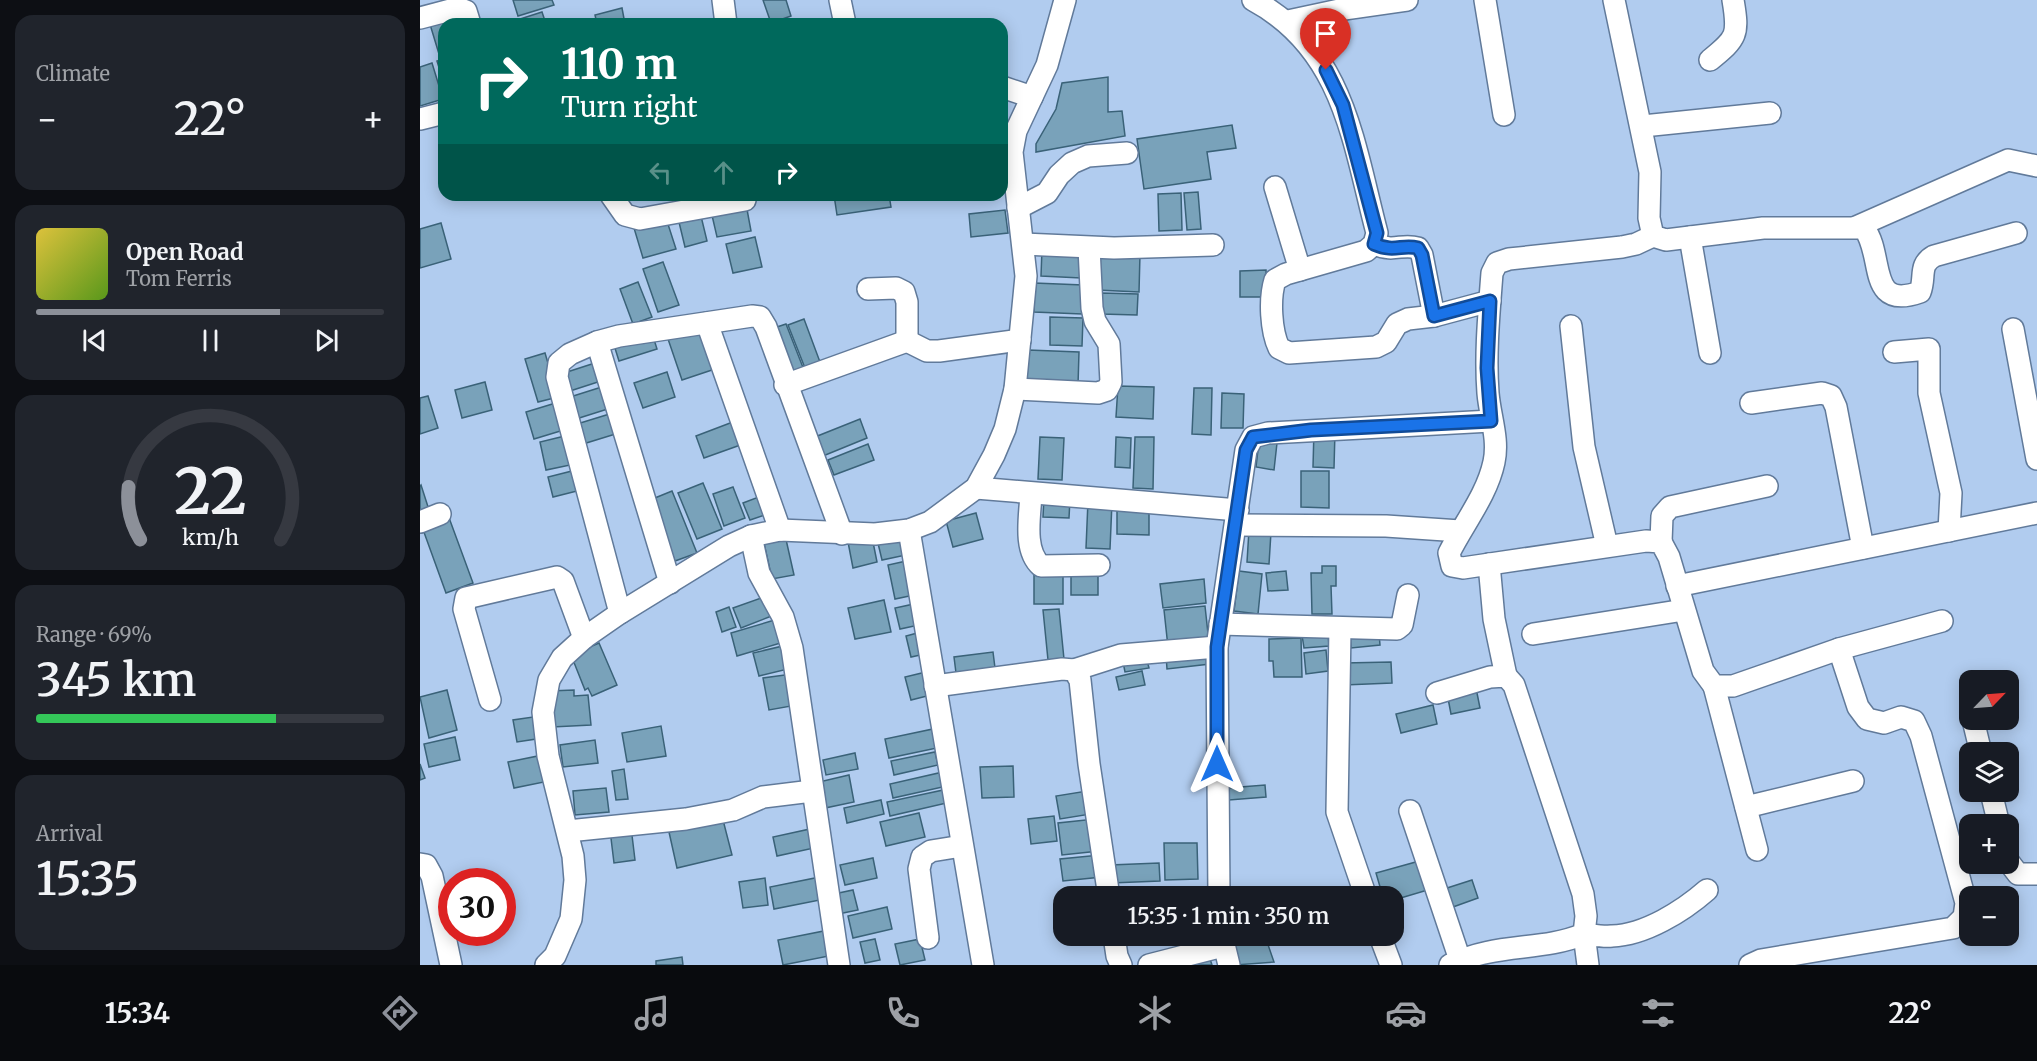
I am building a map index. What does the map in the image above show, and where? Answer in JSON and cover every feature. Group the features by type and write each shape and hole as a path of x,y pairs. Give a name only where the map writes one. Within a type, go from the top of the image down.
{"street":[{"path":"723,0 725,18"},
{"path":"840,0 844,18"},
{"path":"546,965 555,956 570,920 575,880 568,831 548,756 543,712 549,680 562,658 584,638 621,613 751,536 780,530 875,534 909,530 930,522 976,488 1001,437 1015,390 1026,276 1012,152 1016,131 1047,65 1065,0"},
{"path":"1253,0 1288,21 1318,58 1334,83 1343,105 1377,233 1374,244 1366,251 1299,270 1275,280 1272,290 1275,339 1279,348 1289,353 1376,347 1386,342 1397,324 1408,319 1434,316 1490,301"},
{"path":"1288,21 1349,5 1407,0"},
{"path":"1485,0 1504,115"},
{"path":"1614,0 1650,172 1649,218 1653,236"},
{"path":"1710,60 1732,42 1737,32 1733,0"},
{"path":"420,18 458,8 466,11 468,18"},
{"path":"1008,89 1032,96"},
{"path":"1642,126 1770,112"},
{"path":"420,119 438,114"},
{"path":"1018,208 1047,193 1059,175 1072,163 1088,156 1126,153"},
{"path":"1856,227 2008,160 2037,166"},
{"path":"1275,187 1299,270"},
{"path":"615,201 625,215 640,219 739,201"},
{"path":"1661,542 1646,541 1606,546 1463,568 1452,566 1449,553 1488,483 1496,441 1491,421 1487,368 1492,273 1497,263 1509,259 1622,247 1636,244 1653,236 1666,240 1763,228 1856,227 1864,228 1870,236 1881,284 1885,293 1893,296 1920,292 1923,283 1922,269 1926,260 2016,233"},
{"path":"1690,237 1710,353"},
{"path":"1023,244 1089,248 1213,245"},
{"path":"1374,244 1394,250 1410,246 1418,248 1422,255 1434,316"},
{"path":"1015,390 1098,393 1107,390 1111,382 1109,344 1095,321 1092,308 1089,248"},
{"path":"868,289 896,288 904,292 907,302 907,341"},
{"path":"621,613 557,377 559,363 570,354 597,342 707,322 760,317 766,327 785,385 842,534"},
{"path":"707,322 780,530"},
{"path":"1571,326 1583,438 1606,546"},
{"path":"2013,329 2037,459"},
{"path":"785,385 907,341 927,351 939,351 1020,340"},
{"path":"597,342 670,583"},
{"path":"1894,352 1929,349 1927,380 1951,493 1949,531"},
{"path":"1751,403 1822,393 1831,396 1836,407 1863,548"},
{"path":"1218,886 1217,647 1246,450 1253,437 1311,430 1491,421"},
{"path":"1757,850 1714,686 1703,671 1669,557 1661,542 1662,516 1670,507 1767,486"},
{"path":"976,488 1237,517 1460,531"},
{"path":"1031,494 1030,548 1033,559 1041,566 1099,565"},
{"path":"1677,586 2037,513"},
{"path":"420,522 440,514"},
{"path":"909,530 983,965"},
{"path":"751,536 763,584 788,629 839,965"},
{"path":"1489,564 1494,619 1506,676 1514,685 1583,894 1586,916 1584,934 1588,965"},
{"path":"490,700 464,609 466,597 557,577 562,581 584,638"},
{"path":"1220,624 1400,629 1408,595"},
{"path":"1533,634 1684,610"},
{"path":"1714,686 1733,686 1839,649 1942,621"},
{"path":"1340,628 1337,812 1362,886"},
{"path":"935,686 1062,669 1074,670 1122,655 1144,651 1217,647"},
{"path":"1750,965 1761,960 1953,928 1965,916 1966,903 1921,736 1914,721 1901,717 1884,723 1867,719 1858,707 1839,649"},
{"path":"1074,670 1080,680 1089,764 1107,886"},
{"path":"1437,693 1490,677 1506,676"},
{"path":"1746,807 1853,781"},
{"path":"568,831 686,819 733,810 763,797 812,791"},
{"path":"1410,811 1455,962 1500,948 1566,941 1584,934 1612,936 1629,933 1670,918 1689,906 1707,890"},
{"path":"928,938 919,869 922,857 931,851 962,846"},
{"path":"420,864 426,866 432,876 451,965"},
{"path":"2019,874 2037,874"},
{"path":"1116,946 1121,965"},
{"path":"1384,946 1391,965"},
{"path":"1149,965 1225,949"}],"building":[{"path":"513,0 552,0 554,5 518,16"},
{"path":"763,0 786,0 791,16 769,18"},
{"path":"622,8 624,18 596,18 595,15"},
{"path":"458,12 460,18 439,18"},
{"path":"542,12 544,18 523,18"},
{"path":"438,18 438,51 429,21"},
{"path":"432,63 438,83 438,101 420,106 420,67"},
{"path":"1108,77 1108,112 1122,111 1125,136 1036,152 1036,144 1056,109 1062,83"},
{"path":"1232,125 1236,148 1207,152 1211,179 1144,189 1137,139"},
{"path":"1198,192 1201,229 1187,230 1184,193"},
{"path":"1181,193 1182,230 1159,231 1158,194"},
{"path":"835,201 890,201 891,207 837,215"},
{"path":"746,204 751,231 717,237 711,211"},
{"path":"1005,210 1008,233 971,237 969,214"},
{"path":"700,212 707,241 685,247 678,218"},
{"path":"666,218 676,249 643,258 634,228"},
{"path":"441,223 451,259 420,268 420,229"},
{"path":"755,237 762,267 733,273 726,244"},
{"path":"1042,249 1081,251 1081,278 1041,276"},
{"path":"1098,252 1140,254 1139,292 1097,290"},
{"path":"663,262 679,305 658,312 643,269"},
{"path":"1266,270 1267,297 1240,297 1240,271"},
{"path":"638,282 652,317 633,324 620,289"},
{"path":"1034,283 1083,285 1082,314 1034,312"},
{"path":"1101,293 1138,294 1137,315 1101,314"},
{"path":"1050,317 1083,318 1082,346 1050,345"},
{"path":"804,319 820,362 805,368 788,325"},
{"path":"786,324 804,370 788,376 771,329"},
{"path":"700,325 715,369 682,380 667,336"},
{"path":"652,333 657,349 619,361 614,345"},
{"path":"1028,350 1079,352 1078,385 1027,383"},
{"path":"545,353 558,397 538,402 525,359"},
{"path":"598,362 604,380 570,391 564,373"},
{"path":"667,372 675,397 643,408 634,383"},
{"path":"485,382 492,410 462,418 455,390"},
{"path":"608,385 614,407 576,419 570,397"},
{"path":"1118,386 1154,387 1153,419 1116,417"},
{"path":"1194,388 1212,388 1211,435 1192,434"},
{"path":"1222,393 1244,394 1243,428 1221,428"},
{"path":"428,396 438,428 420,434 420,398"},
{"path":"559,402 567,429 534,439 526,412"},
{"path":"616,412 622,432 583,444 577,424"},
{"path":"860,419 867,438 823,456 815,437"},
{"path":"738,420 746,443 704,458 696,436"},
{"path":"1314,430 1335,431 1334,468 1313,467"},
{"path":"569,435 575,464 546,470 540,442"},
{"path":"1040,437 1064,438 1062,480 1038,479"},
{"path":"1116,437 1131,438 1130,468 1115,467"},
{"path":"1135,437 1154,437 1153,489 1133,488"},
{"path":"1259,441 1277,443 1274,470 1256,467"},
{"path":"868,444 874,460 834,475 828,460"},
{"path":"576,470 581,490 553,497 548,477"},
{"path":"1301,471 1329,471 1329,508 1301,507"},
{"path":"703,483 722,529 697,539 678,493"},
{"path":"420,486 430,513 420,516"},
{"path":"733,487 745,518 724,526 713,494"},
{"path":"672,491 697,553 675,561 650,500"},
{"path":"764,495 771,513 750,520 743,503"},
{"path":"1044,497 1070,499 1069,518 1043,517"},
{"path":"1088,501 1112,502 1110,549 1086,548"},
{"path":"1117,507 1149,507 1149,535 1117,534"},
{"path":"976,513 983,539 953,547 946,521"},
{"path":"448,515 473,583 446,593 421,524"},
{"path":"1249,530 1271,532 1269,564 1247,562"},
{"path":"902,534 906,555 882,560 877,539"},
{"path":"785,535 794,575 772,579 763,539"},
{"path":"872,537 877,562 853,568 848,542"},
{"path":"911,560 919,594 895,599 888,565"},
{"path":"1322,566 1336,566 1336,586 1331,586 1332,614 1312,614 1311,573 1322,573"},
{"path":"1098,567 1098,595 1071,595 1071,568"},
{"path":"1034,569 1063,569 1063,604 1034,604"},
{"path":"1239,571 1262,574 1258,614 1234,611"},
{"path":"1286,571 1288,590 1268,591 1266,573"},
{"path":"1204,579 1206,603 1163,608 1160,584"},
{"path":"767,596 774,615 741,628 733,608"},
{"path":"884,600 891,632 855,639 848,608"},
{"path":"914,604 919,625 900,629 895,608"},
{"path":"1205,606 1209,643 1168,647 1164,610"},
{"path":"729,607 736,627 722,632 716,612"},
{"path":"1059,609 1064,659 1048,660 1043,610"},
{"path":"778,619 784,642 737,656 731,633"},
{"path":"921,632 925,654 911,657 906,636"},
{"path":"1328,632 1329,646 1304,648 1302,635"},
{"path":"1379,633 1380,645 1351,648 1350,636"},
{"path":"1301,638 1302,677 1274,677 1273,661 1269,661 1269,639"},
{"path":"599,643 617,685 592,696 588,688 585,690 571,655"},
{"path":"787,645 792,668 759,676 753,653"},
{"path":"1326,650 1328,671 1306,674 1304,653"},
{"path":"1209,651 1210,664 1167,669 1166,655"},
{"path":"993,652 995,668 956,673 954,657"},
{"path":"1145,653 1149,668 1125,672 1122,657"},
{"path":"1391,662 1392,683 1344,685 1344,663"},
{"path":"1142,671 1145,685 1119,690 1116,677"},
{"path":"926,672 931,695 911,700 905,677"},
{"path":"792,674 797,705 769,710 763,678"},
{"path":"1476,688 1480,708 1451,714 1447,693"},
{"path":"447,690 457,730 429,738 420,697"},
{"path":"574,690 574,696 588,695 591,725 552,727 549,691"},
{"path":"1433,705 1437,724 1401,733 1396,714"},
{"path":"533,717 536,739 517,742 513,720"},
{"path":"661,726 666,756 627,762 622,733"},
{"path":"933,729 937,748 889,758 885,739"},
{"path":"455,737 460,760 429,767 424,744"},
{"path":"595,740 598,763 563,767 560,745"},
{"path":"935,752 938,765 894,775 891,761"},
{"path":"855,753 858,769 826,775 823,760"},
{"path":"538,756 544,782 514,788 508,762"},
{"path":"420,764 425,778 420,780"},
{"path":"1013,766 1014,797 982,798 980,767"},
{"path":"624,769 628,799 616,800 612,771"},
{"path":"943,772 947,786 893,798 890,784"},
{"path":"849,775 854,802 825,808 819,782"},
{"path":"1265,785 1266,797 1229,800 1228,788"},
{"path":"606,788 609,812 575,815 573,791"},
{"path":"948,789 951,802 890,816 887,802"},
{"path":"1087,791 1091,814 1060,819 1056,796"},
{"path":"881,800 884,814 847,823 844,808"},
{"path":"919,813 925,837 886,846 880,822"},
{"path":"1054,816 1057,841 1031,844 1028,819"},
{"path":"1095,819 1099,851 1062,855 1058,823"},
{"path":"723,820 732,855 677,868 669,832"},
{"path":"631,827 635,860 614,863 610,830"},
{"path":"810,829 814,848 777,856 773,837"},
{"path":"1164,843 1197,843 1198,879 1165,880"},
{"path":"1100,855 1102,877 1063,881 1060,859"},
{"path":"873,858 877,878 845,885 840,865"},
{"path":"1423,860 1431,889 1404,897 1404,886 1380,886 1376,873"},
{"path":"1159,863 1160,881 1111,883 1110,865"},
{"path":"820,877 825,899 774,909 770,887"},
{"path":"765,878 768,905 743,908 739,882"},
{"path":"1472,880 1478,898 1453,907 1447,888"},
{"path":"853,890 858,910 833,915 829,895"},
{"path":"887,907 892,929 853,938 848,916"},
{"path":"829,930 834,955 783,965 778,940"},
{"path":"875,939 880,960 865,963 860,942"},
{"path":"920,939 925,960 900,965 895,944"},
{"path":"1228,946 1268,946 1274,962 1235,965"},
{"path":"682,957 683,965 656,965 656,961"},
{"path":"1210,959 1212,965 1182,965"}],"route":[{"path":"1217,764 1217,647 1246,450 1253,437 1311,430 1491,421 1487,368 1490,301 1434,316 1422,255 1418,248 1410,246 1394,250 1374,244 1377,233 1343,105 1326,70"}]}
